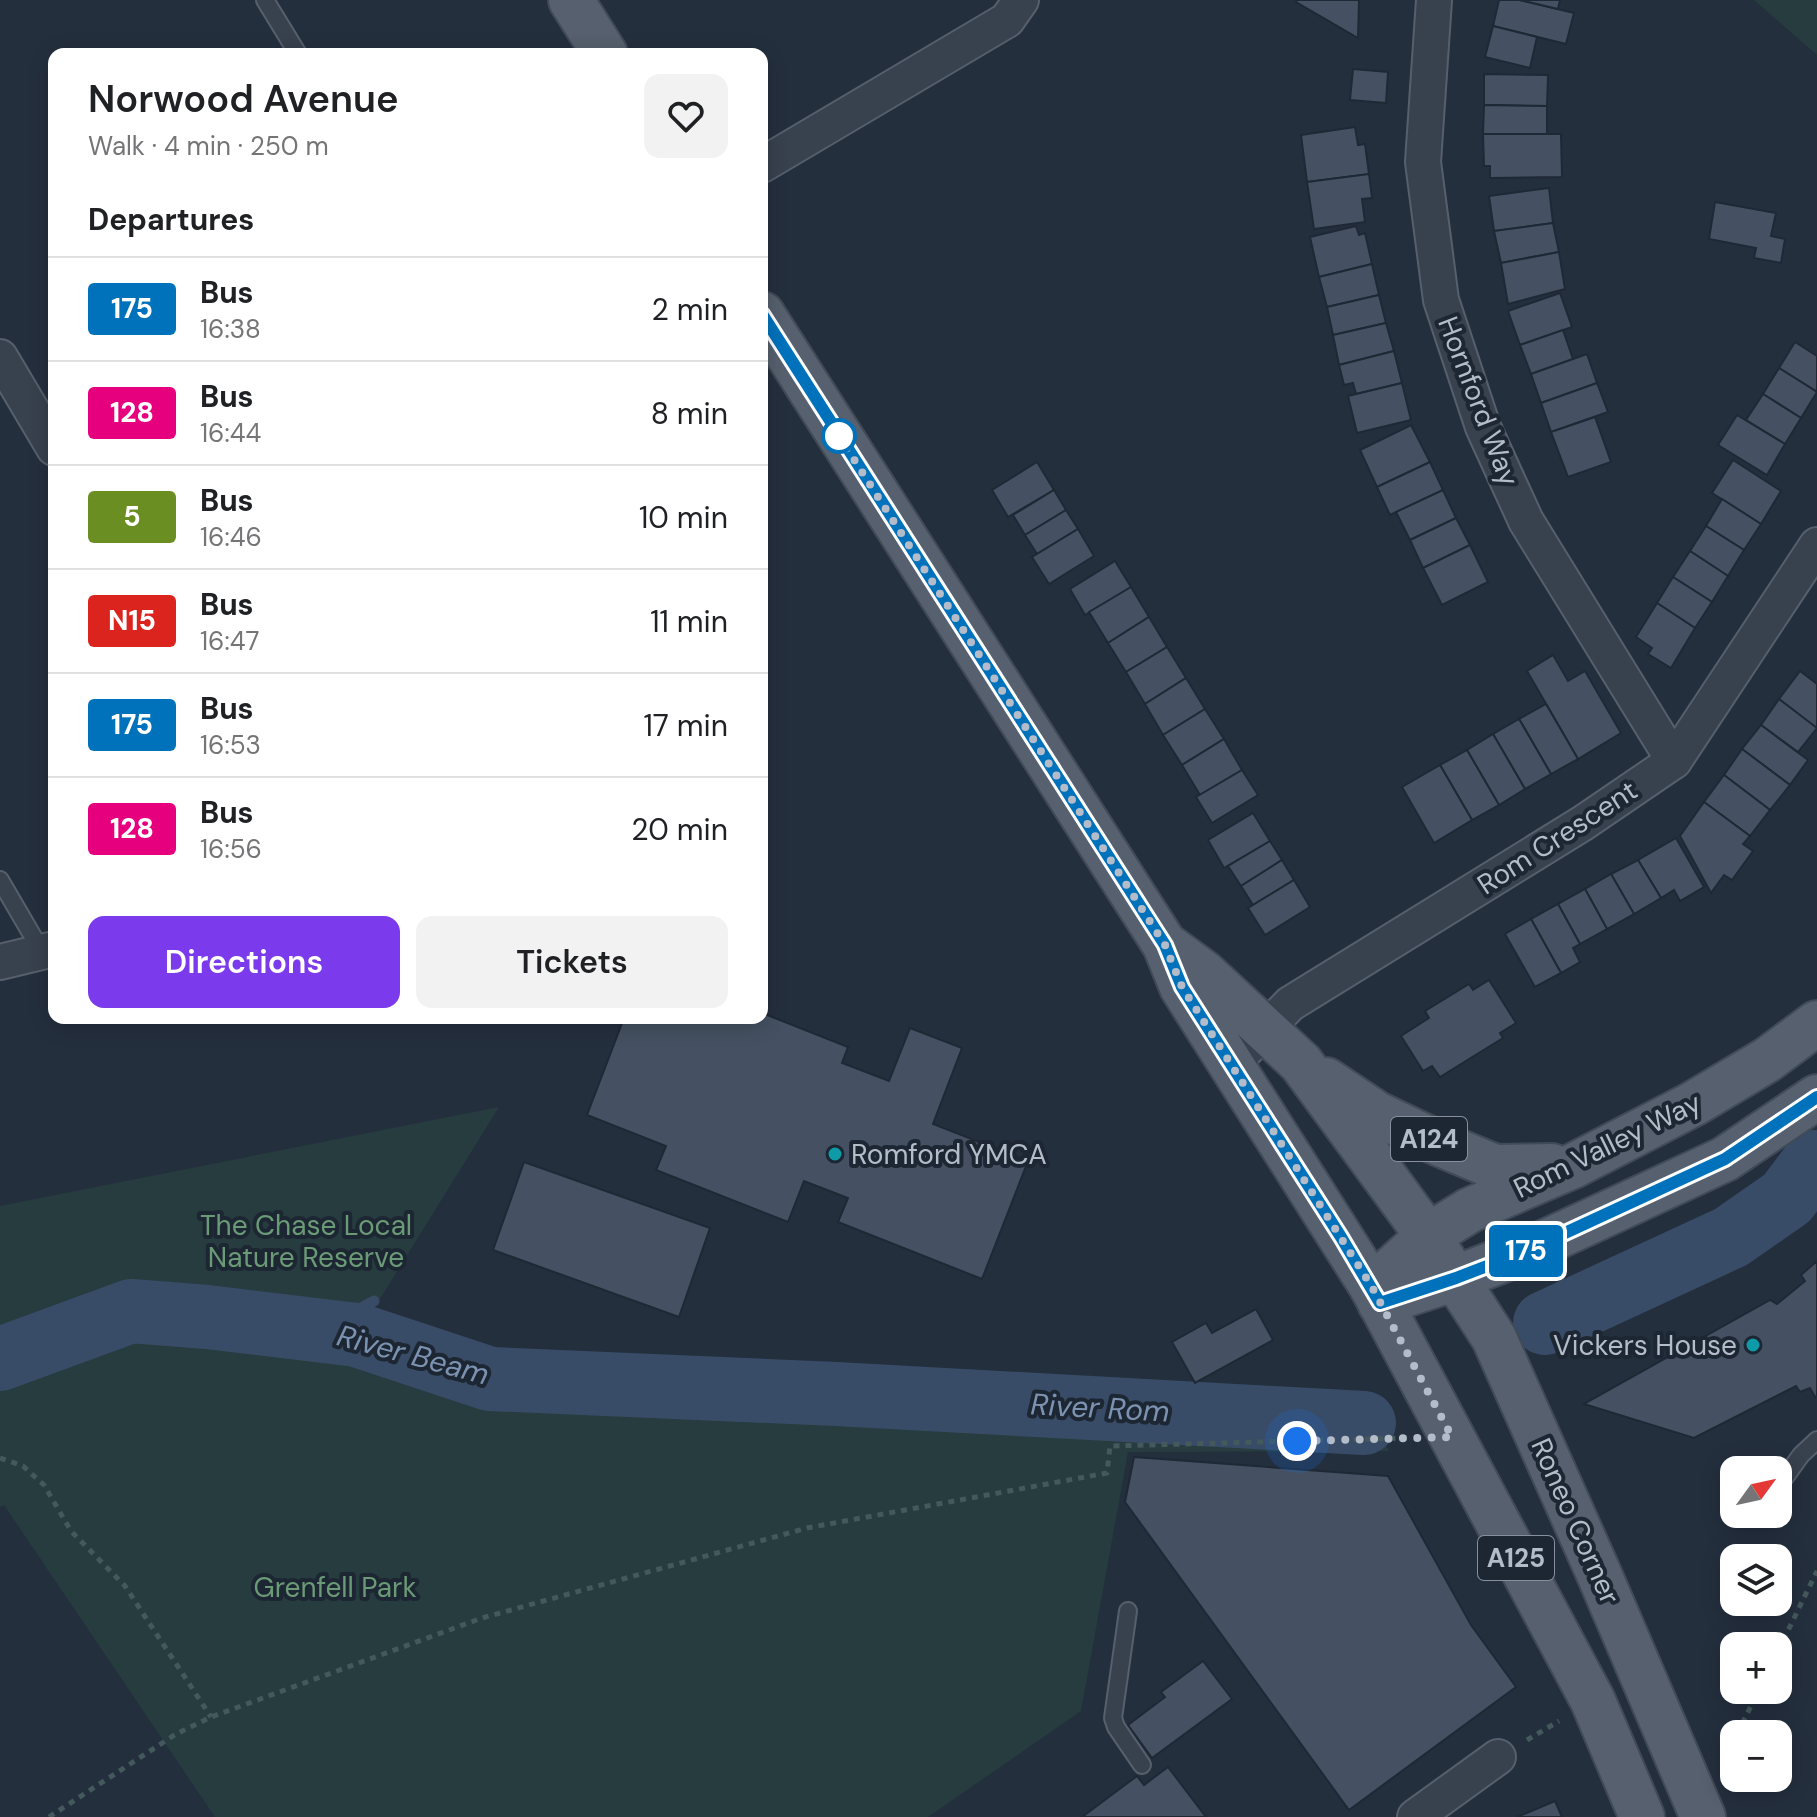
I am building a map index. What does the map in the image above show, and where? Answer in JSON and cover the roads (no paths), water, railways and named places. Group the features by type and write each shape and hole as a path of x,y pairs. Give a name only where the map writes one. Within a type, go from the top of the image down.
{"main road":[{"path":"571,0 601,48"},
{"name":"A124","path":"768,331 1165,945 1182,987 1376,1295"},
{"name":"A124","path":"1165,945 1204,973 1301,1063 1377,1114 1495,1167 1573,1166"},
{"name":"Rom Valley Way","path":"1376,1295 1428,1236 1470,1210 1573,1166 1693,1104 1767,1060 1817,1023"},
{"name":"Rom Valley Way","path":"1767,1060 1817,1054"},
{"name":"A124","path":"1301,1063 1428,1236"},
{"name":"A125","path":"1642,1817 1593,1701 1376,1295 1456,1278 1526,1251 1725,1159 1817,1097"},
{"name":"Roneo Corner","path":"1428,1236 1494,1338 1703,1817"},
{"name":"A125","path":"1494,1338 1494,1309 1500,1286 1526,1251"}],"street":[{"path":"768,161 1007,20 1021,0"},
{"name":"Hornford Way","path":"1434,0 1423,162 1441,300 1483,427 1526,521 1674,761"},
{"path":"0,357 48,438"},
{"name":"Rom Crescent","path":"1232,1064 1290,1004 1583,823 1674,761 1817,545"},
{"path":"0,962 48,950"},
{"path":"1415,1817 1498,1757"}],"lane":[{"path":"265,0 294,48"},
{"path":"0,880 48,950"},
{"path":"1792,1468 1817,1440"},
{"path":"1128,1611 1113,1718 1122,1738 1142,1765"}],"waterway":[{"name":"River Rom","path":"1545,1323 1731,1237 1787,1198 1814,1162"},
{"path":"320,1330 374,1301"},
{"name":"River Beam","path":"0,1359 131,1311 357,1335 490,1379 836,1394 1364,1423"}],"place":[{"name":"Romford YMCA","path":"835,1154"},
{"name":"Vickers House","path":"1753,1345"}],"park label":[{"name":"The Chase Local Nature Reserve","path":"306,1241"},
{"name":"Grenfell Park","path":"335,1587"}]}
